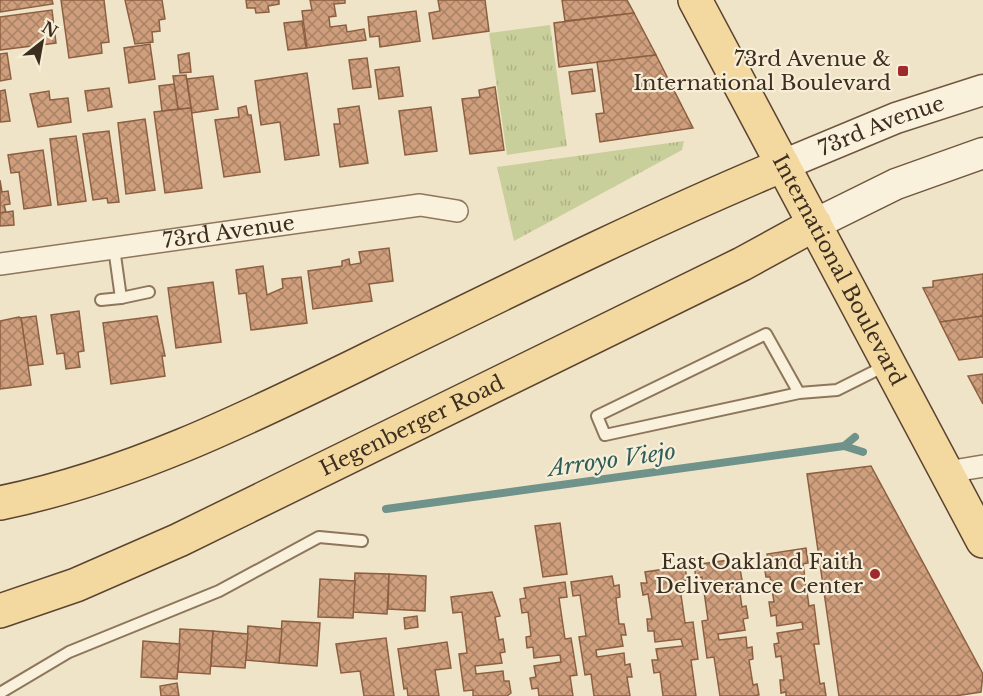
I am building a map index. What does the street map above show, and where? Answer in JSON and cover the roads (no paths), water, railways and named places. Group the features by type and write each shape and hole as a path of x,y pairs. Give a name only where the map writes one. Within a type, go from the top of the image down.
{"main road":[{"name":"International Boulevard","path":"695,0 983,541"},
{"name":"73rd Avenue","path":"783,165 896,118 983,90"},
{"path":"815,224 886,188 983,153"},
{"path":"0,502 42,494 138,464 239,422 641,226 783,165"},
{"name":"Hegenberger Road","path":"0,611 76,585 179,540 742,264 815,224"}],"street":[{"name":"73rd Avenue","path":"0,264 420,205 457,211"},
{"path":"947,472 983,466"}],"lane":[{"path":"114,248 121,298"},
{"path":"101,300 149,292"},
{"path":"799,393 766,334 597,416 605,435 799,393 837,390 889,363"},
{"path":"0,693 69,652 219,591 319,537 362,541"}],"waterway":[{"name":"Arroyo Viejo","path":"386,509 844,446 855,437"},
{"name":"Arroyo Viejo","path":"844,446 863,452"}],"place":[{"name":"73rd Avenue & International Boulevard","path":"903,71"},
{"name":"East Oakland Faith Deliverance Center","path":"875,574"}]}
